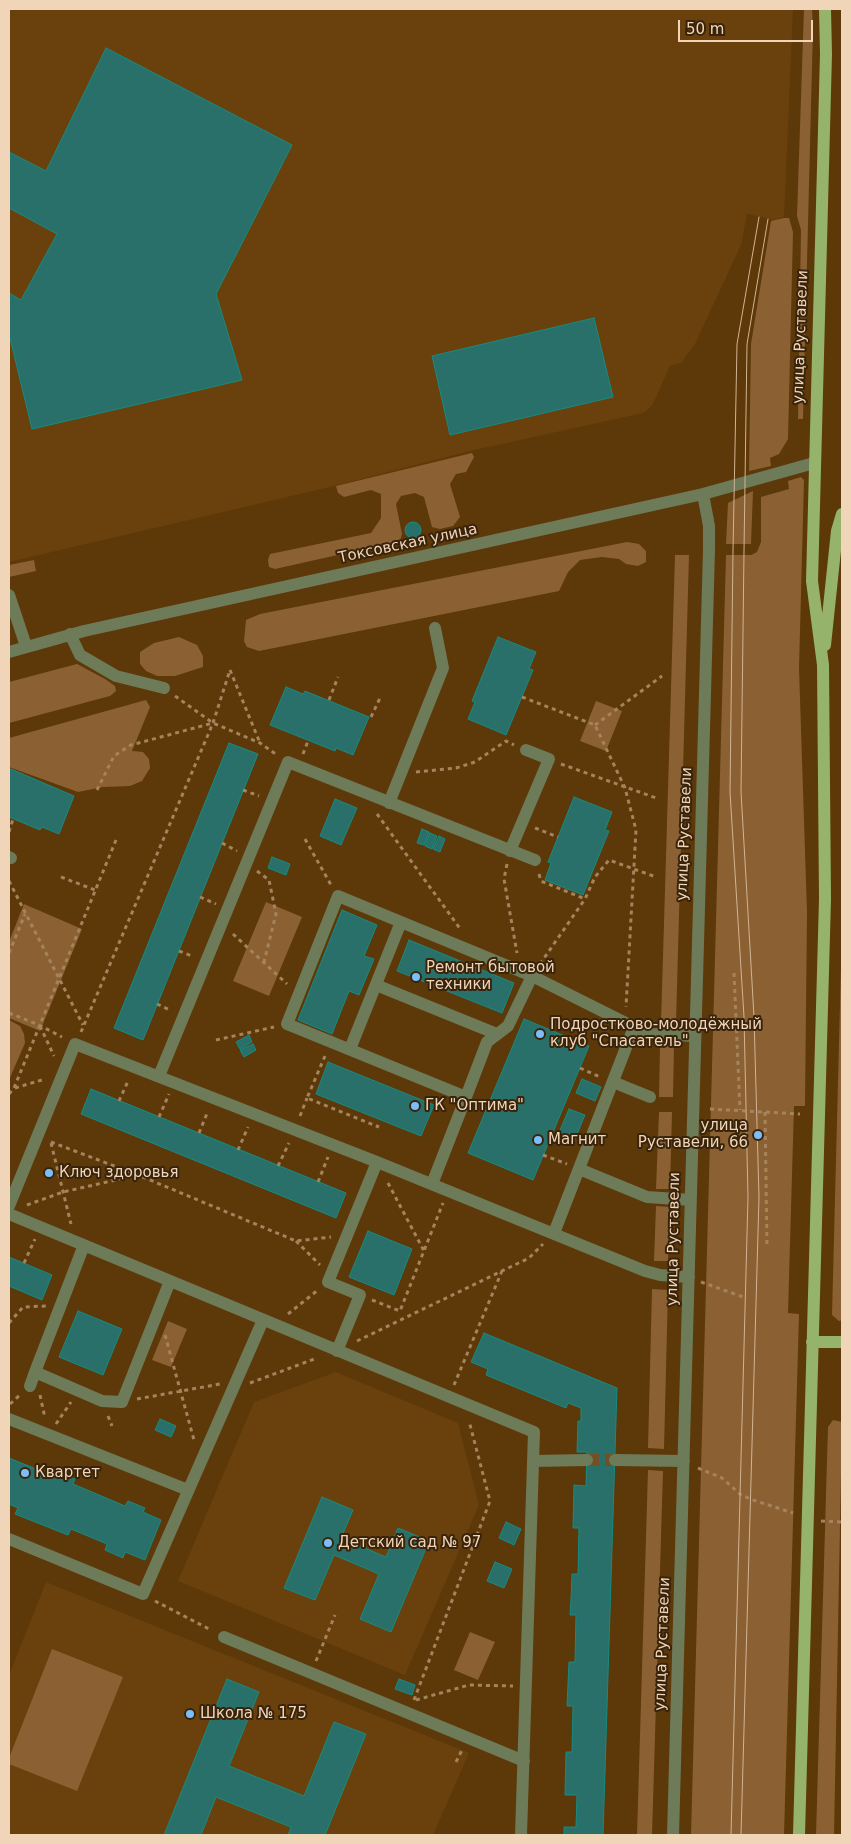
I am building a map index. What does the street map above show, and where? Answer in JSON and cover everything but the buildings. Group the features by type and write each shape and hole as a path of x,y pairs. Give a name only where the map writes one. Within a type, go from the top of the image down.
{"main road":[{"name":"улица Руставели","path":"823,665 812,581 826,54 825,9"},
{"name":"улица Руставели","path":"799,1835 825,899 823,665 837,531 842,514"},
{"path":"812,1342 842,1342"}],"street":[{"name":"Токсовская улица","path":"9,652 70,634 703,494 814,463"},
{"name":"улица Руставели","path":"673,1835 709,526 703,494"},
{"path":"9,595 26,646"},
{"path":"389,804 443,668 435,628"},
{"path":"70,634 75,650 80,655 116,676 164,688"},
{"path":"510,851 549,759 526,750"},
{"path":"159,1076 288,762 389,804 535,860"},
{"path":"466,1097 287,1024 338,896 526,974 629,1025 652,1034 695,1036"},
{"path":"350,1049 401,922"},
{"path":"432,1184 487,1042 508,1026 526,974"},
{"path":"376,985 497,1034"},
{"path":"554,1232 613,1082 629,1025"},
{"path":"521,1835 534,1432 40,1227 12,1209 45,1118 75,1044 554,1232 645,1271 660,1275 689,1277"},
{"path":"613,1082 650,1096"},
{"path":"337,1351 360,1295 328,1282 377,1162"},
{"path":"579,1169 647,1198 691,1200"},
{"path":"30,1386 61,1304 80,1243"},
{"path":"35,1372 102,1401 122,1402 170,1281"},
{"path":"9,1539 143,1594 188,1490 269,1322"},
{"path":"9,1419 188,1490"},
{"path":"533,1462 587,1460"},
{"path":"614,1460 684,1462"},
{"path":"224,1637 524,1761"}],"path":[{"path":"9,1012 75,1044 213,723 230,670 260,743"},
{"path":"595,725 662,676"},
{"path":"328,700 338,677"},
{"path":"164,688 213,723 260,743 288,762"},
{"path":"522,697 595,725 625,788 636,830 633,870 629,1025"},
{"path":"371,717 380,698"},
{"path":"97,790 114,756 131,745 213,723"},
{"path":"402,770 420,772 456,768 475,762 506,742 526,750"},
{"path":"549,759 659,799"},
{"path":"360,792 462,931"},
{"path":"9,832 14,819"},
{"path":"522,822 558,837"},
{"path":"305,839 338,896"},
{"path":"9,1094 14,1088 116,840"},
{"path":"510,851 504,879 526,974"},
{"path":"535,860 541,881 585,899"},
{"path":"526,974 585,899 595,877 609,860 656,878"},
{"path":"246,864 269,880 276,914 264,962"},
{"path":"61,877 94,890"},
{"path":"9,881 83,1026"},
{"path":"9,952 25,913"},
{"path":"222,924 299,994"},
{"path":"734,973 740,1110"},
{"path":"216,1040 287,1024"},
{"path":"14,1088 63,1074 39,1025"},
{"path":"326,1053 307,1098 379,1127"},
{"path":"120,1101 134,1066"},
{"path":"580,1068 596,1076"},
{"path":"159,1117 174,1082"},
{"path":"199,1133 213,1098"},
{"path":"710,1108 800,1114"},
{"path":"765,1112 767,1247"},
{"path":"238,1150 254,1113"},
{"path":"45,1118 63,1192 80,1243"},
{"path":"51,1142 138,1175 296,1241 320,1264 328,1282 269,1322"},
{"path":"318,1182 333,1146"},
{"path":"544,1155 561,1162"},
{"path":"377,1162 424,1251"},
{"path":"12,1209 63,1192 138,1175"},
{"path":"360,1295 400,1311 448,1191"},
{"path":"24,1263 40,1227"},
{"path":"296,1241 334,1236 350,1228"},
{"path":"449,1397 503,1270"},
{"path":"689,1277 746,1298"},
{"path":"9,1323 23,1307 61,1304"},
{"path":"158,1310 201,1462"},
{"path":"35,1372 48,1434"},
{"path":"48,1434 79,1391"},
{"path":"408,1714 490,1501 464,1403"},
{"path":"684,1462 722,1478 740,1494 750,1499 807,1518 833,1523 842,1522"},
{"path":"143,1594 224,1637"},
{"path":"324,1642 335,1616"},
{"path":"413,1701 469,1685 526,1686"}],"shaded area":[{"path":"9,9 793,9 784,217 774,220 747,214 741,245 695,344 681,363 670,366 652,406 643,413 470,451 330,487 9,562"},
{"path":"804,9 812,9 813,28 803,419 798,419 801,230 797,216"},
{"path":"789,218 793,232 788,439 779,454 770,458 771,466 749,471 751,344 771,221"},
{"path":"472,453 474,457 466,472 456,474 450,484 460,517 453,526 440,529 432,527 424,497 415,493 401,496 396,504 402,534 400,541 275,569 269,567 268,560 270,554 371,533 381,518 381,494 371,490 344,497 338,493 336,486"},
{"path":"801,477 804,480 799,668 807,912 805,1106 794,1106 788,1313 799,1314 784,1835 691,1835 726,555 751,555 757,552 761,542 761,497 789,489 788,481"},
{"path":"753,491 751,544 726,544 728,503"},
{"path":"627,542 639,544 646,551 646,562 638,566 626,564 619,559 602,557 580,560 568,572 559,591 259,651 247,647 244,641 246,620 260,614"},
{"path":"675,555 689,555 676,1023 661,1023"},
{"path":"34,560 36,571 9,577 9,565"},
{"path":"179,637 197,645 203,656 203,667 175,676 157,676 146,671 140,664 140,652 154,643"},
{"path":"77,664 105,679 115,686 116,691 110,696 9,723 9,682"},
{"path":"146,700 150,707 132,751 143,752 149,759 150,768 142,781 130,786 103,787 78,792 9,767 9,738"},
{"path":"596,701 622,711 606,751 580,741"},
{"path":"266,902 302,917 269,996 233,981"},
{"path":"24,904 82,929 40,1031 9,1018 9,942"},
{"path":"842,927 842,1320 839,1321 832,1315"},
{"path":"9,1020 20,1026 24,1034 25,1043 9,1080"},
{"path":"660,1046 674,1046 673,1097 659,1097"},
{"path":"659,1112 672,1112 670,1189 656,1189"},
{"path":"656,1206 669,1207 668,1261 654,1261"},
{"path":"652,1289 668,1290 664,1449 648,1448"},
{"path":"168,1321 187,1329 171,1367 152,1360"},
{"name":"Детский сад № 97","path":"336,1372 458,1423 479,1505 405,1675 178,1581 254,1402"},
{"path":"833,1420 842,1422 834,1835 816,1835 828,1427"},
{"path":"648,1470 663,1471 652,1835 637,1835"},
{"name":"Школа № 175","path":"46,1582 469,1753 433,1835 9,1835 9,1675"},
{"path":"470,1632 495,1642 478,1680 454,1670"},
{"path":"52,1649 123,1677 77,1791 9,1764 9,1758"}],"tunnel":[{"path":"587,1460 615,1460"}],"tram line":[{"path":"731,1835 748,1197 744,1017 730,792 733,551 737,344 759,217"},
{"path":"741,1835 759,1197 754,1017 741,792 747,344 768,219"}],"place":[{"name":"Ремонт бытовой техники","path":"416,977"},
{"name":"Подростково-молодёжный клуб \"Спасатель\"","path":"540,1034"},
{"name":"ГК \"Оптима\"","path":"415,1106"},
{"name":"улица Руставели, 66","path":"758,1135"},
{"name":"Магнит","path":"538,1140"},
{"name":"Ключ здоровья","path":"49,1173"},
{"name":"Квартет","path":"25,1473"},
{"name":"Детский сад № 97","path":"328,1543"},
{"name":"Школа № 175","path":"190,1714"}]}
